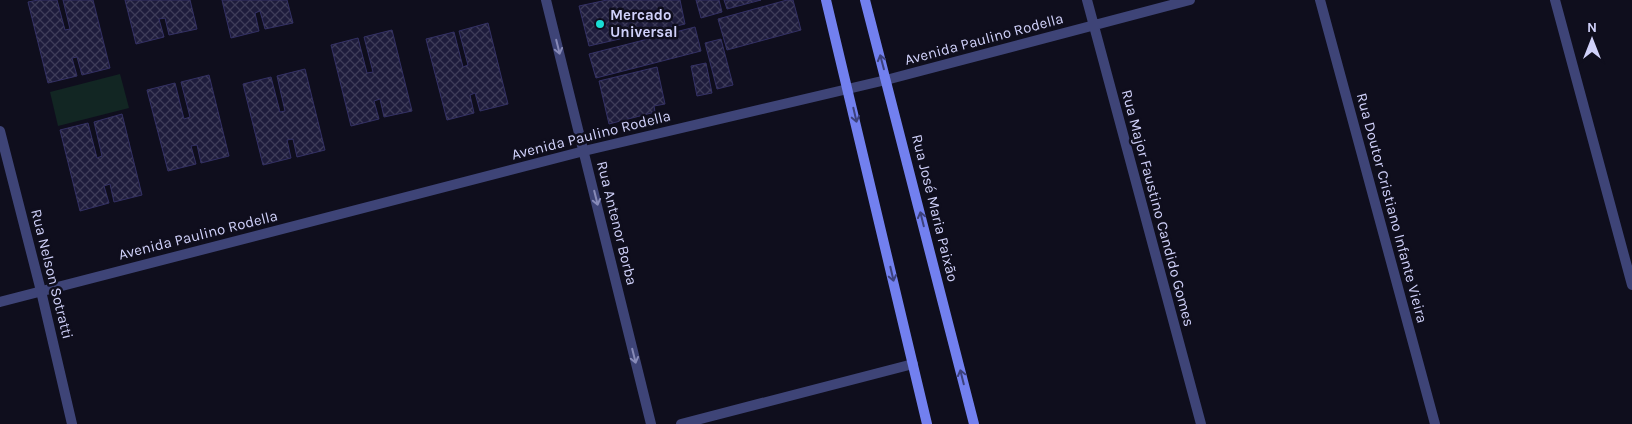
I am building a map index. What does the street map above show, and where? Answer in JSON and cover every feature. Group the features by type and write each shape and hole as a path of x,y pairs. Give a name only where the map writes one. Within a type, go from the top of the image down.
{"street":[{"name":"Rua Antenor Borba","path":"546,0 651,424"},
{"path":"826,0 849,88 927,424"},
{"name":"Rua José Maria Paixão","path":"865,0 974,424"},
{"name":"Rua Major Faustino Candido Gomes","path":"1087,0 1201,424"},
{"name":"Avenida Paulino Rodella","path":"0,302 584,151 886,80 1190,0"},
{"name":"Rua Doutor Cristiano Infante Vieira","path":"1320,0 1435,424"},
{"path":"1555,0 1632,285"},
{"name":"Rua Nelson Sotratti","path":"0,131 41,291 72,424"},
{"path":"681,424 913,364"}],"green space":[{"path":"120,74 129,108 58,126 50,92"}],"building":[{"path":"57,0 65,30 70,29 63,0 93,0 110,68 82,75 77,57 72,58 77,76 48,83 28,2"},
{"path":"125,0 190,0 197,29 169,35 165,18 159,19 164,37 136,44"},
{"path":"222,0 287,0 293,23 265,29 260,11 255,13 259,31 231,38"},
{"path":"607,0 680,0 685,24 589,46 579,6"},
{"path":"696,0 719,0 722,12 701,18"},
{"path":"724,0 761,0 727,9"},
{"path":"793,0 801,30 727,50 718,19"},
{"path":"488,23 508,104 480,111 475,93 470,95 474,113 447,120 426,39 454,32 463,67 468,65 459,31"},
{"path":"695,27 701,51 596,78 589,54"},
{"path":"392,30 412,111 384,117 380,99 374,101 379,119 351,126 331,45 358,38 367,73 373,72 364,37"},
{"path":"721,39 733,85 717,89 705,43"},
{"path":"706,63 712,93 697,96 691,66"},
{"path":"657,67 665,104 654,106 655,112 609,124 599,81"},
{"path":"305,69 325,150 297,157 293,139 287,140 291,158 263,165 243,84 271,77 280,112 285,111 277,76"},
{"path":"209,75 229,156 201,163 197,145 191,146 196,164 168,171 147,90 175,83 184,119 190,117 181,82"},
{"path":"122,114 142,195 114,202 110,184 104,186 109,203 80,211 60,130 88,123 97,158 102,156 94,122"}],"place":[{"name":"Mercado Universal","path":"600,24"}]}
